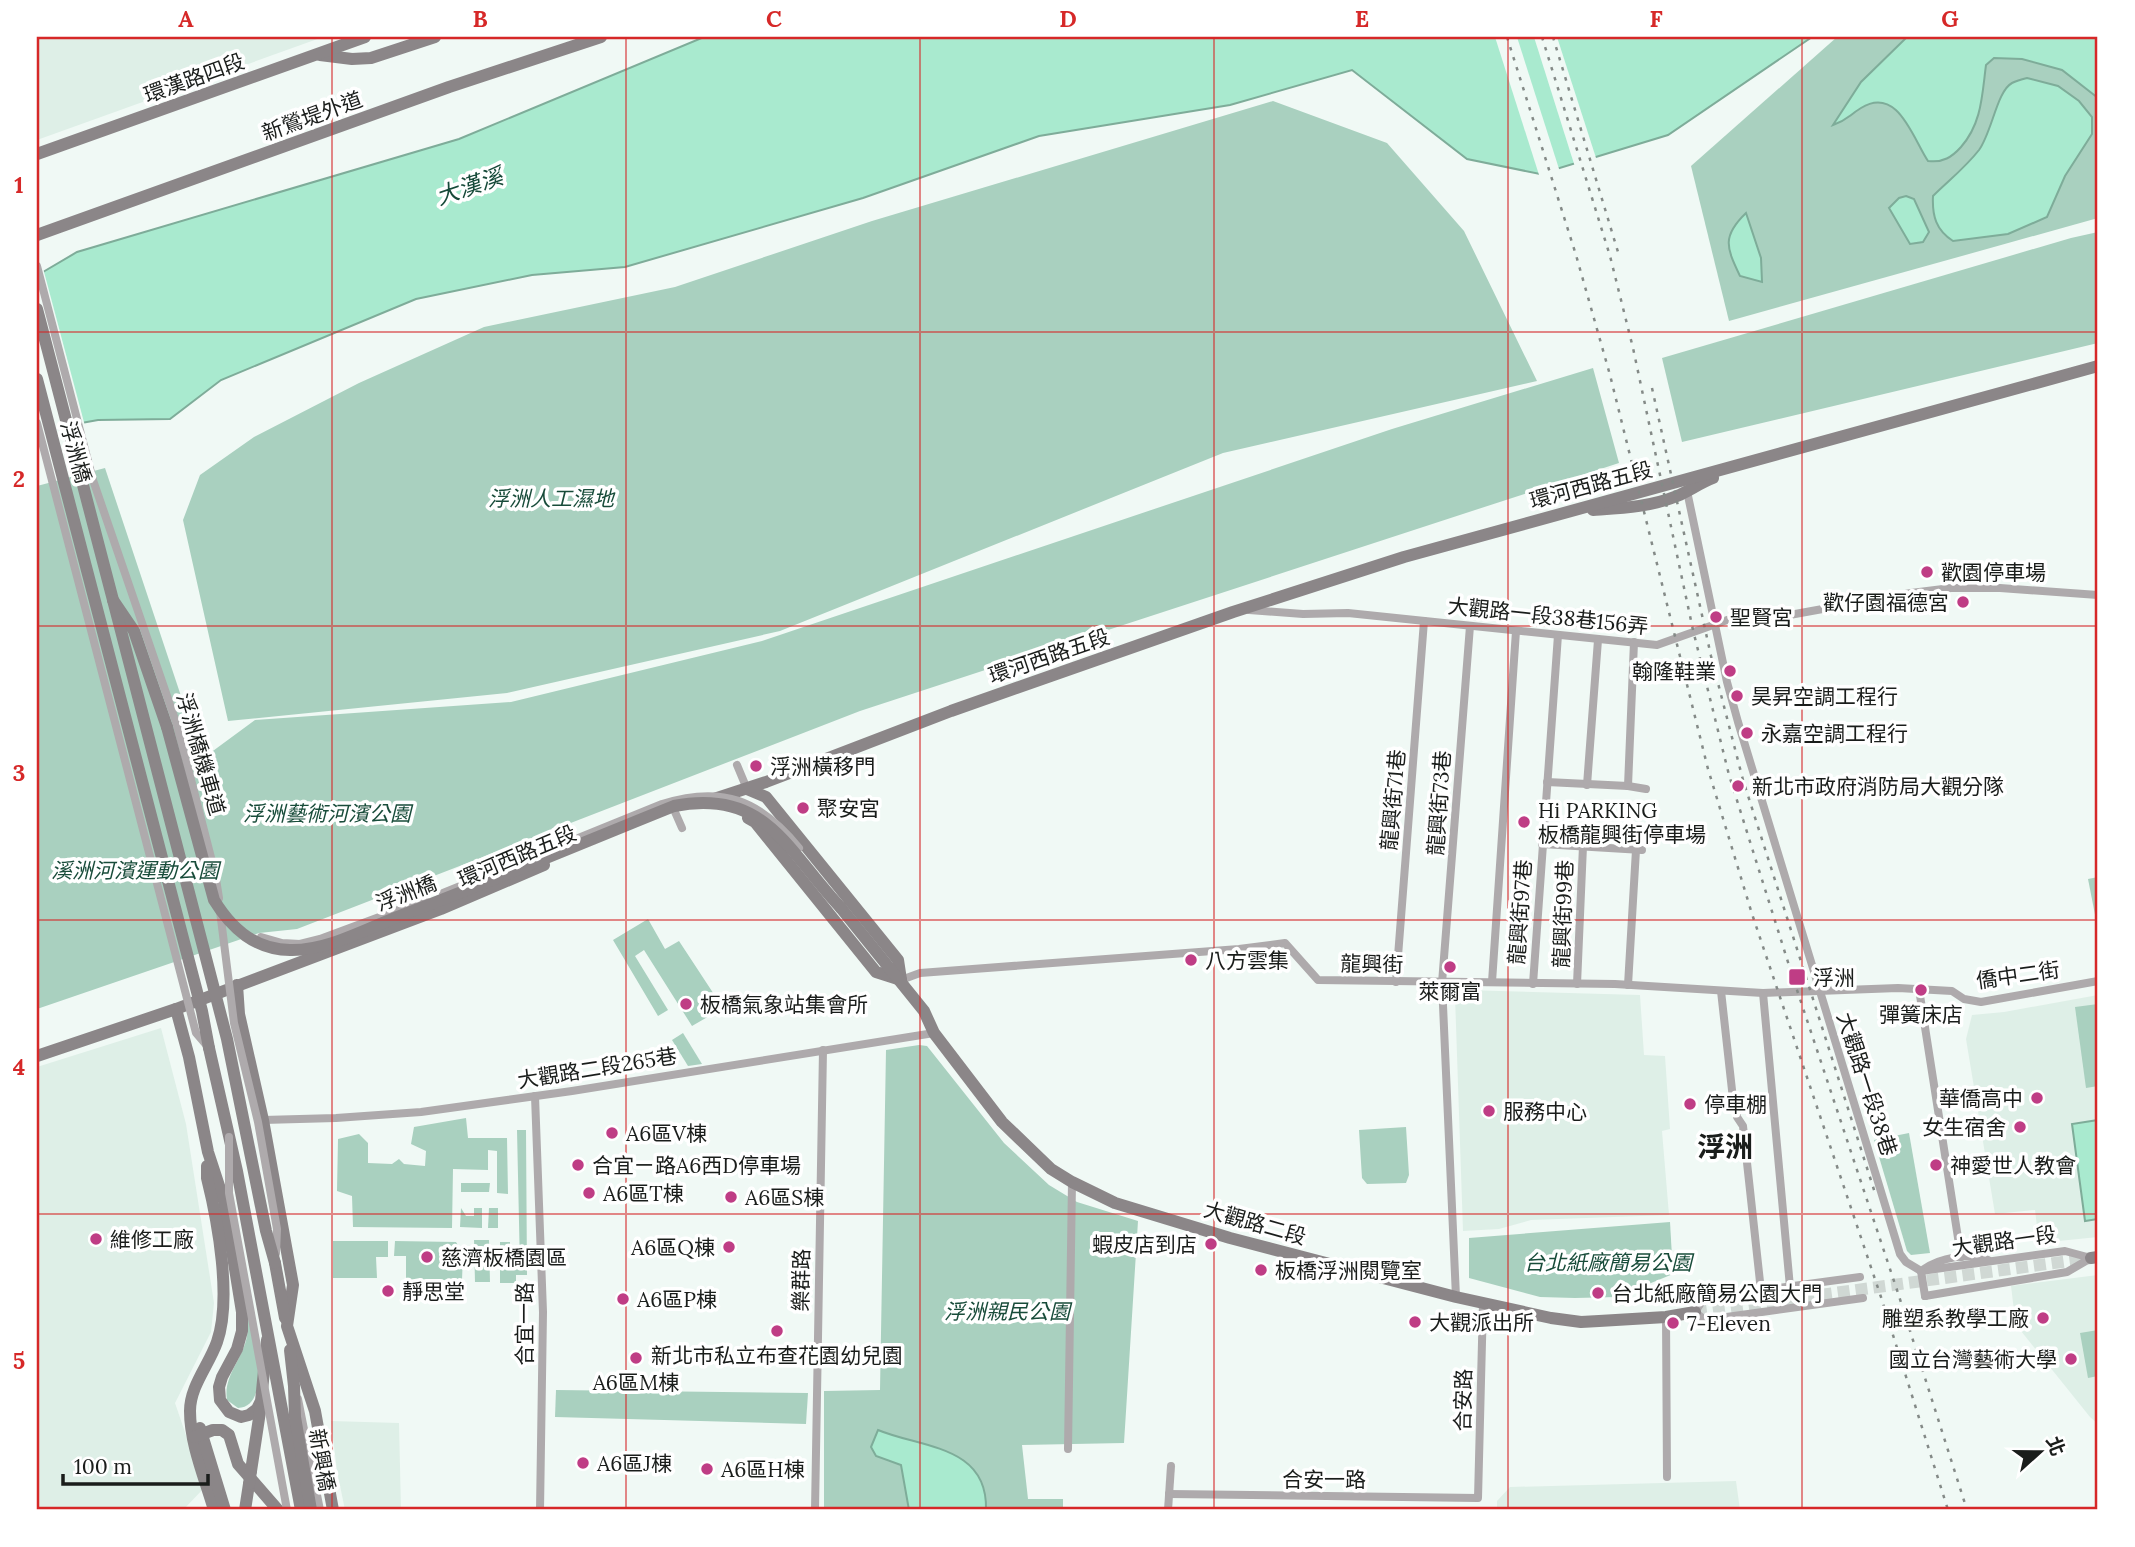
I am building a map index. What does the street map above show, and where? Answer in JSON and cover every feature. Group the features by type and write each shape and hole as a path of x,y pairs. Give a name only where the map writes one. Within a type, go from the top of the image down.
{"main road":[{"name":"環漢路四段","path":"37,154 365,37"},
{"path":"316,54 352,59 371,58 435,37"},
{"name":"新鶯堤外道","path":"37,235 449,87 601,37"},
{"name":"浮洲橋","path":"37,309 227,1039 287,1326"},
{"name":"環河西路五段","path":"37,1056 176,1009 453,904 696,804 747,789 951,710 1239,610 1404,557 2098,366"},
{"name":"浮洲橋","path":"37,379 202,1011 267,1340"},
{"path":"1568,512 1660,502 1755,460"},
{"name":"浮洲橋","path":"113,600 134,631 167,727 214,900 230,923 257,942 291,950 320,946 440,901 674,806 698,801 726,803 746,810 767,823 901,980"},
{"path":"747,789 766,797 820,862 898,960 901,980 876,972 755,822 748,805 747,789"},
{"path":"696,804 742,814 755,822"},
{"name":"大觀路二段","path":"901,980 925,1012 934,1033 1002,1122 1051,1169 1115,1203 1230,1238 1457,1297 1581,1322 1666,1317 1695,1312"},
{"path":"237,985 239,1014 263,1120 293,1285 287,1326 315,1411 333,1510"},
{"path":"176,1009 208,1152 224,1201 239,1284 242,1331 237,1349 219,1387 220,1400 229,1412 241,1416 249,1415 257,1409 261,1401"},
{"path":"208,1152 207,1178 225,1282 222,1323 217,1343 192,1397 214,1510"},
{"path":"213,1209 219,1209 226,1221"},
{"name":"新興橋","path":"287,1326 311,1510"},
{"path":"245,1510 267,1340"},
{"name":"新興橋","path":"267,1340 275,1368 301,1510"},
{"path":"198,1435 213,1430 222,1430 229,1435 238,1464 278,1510"},
{"path":"198,1435 225,1510"}],"street":[{"name":"浮洲橋機車道","path":"37,267 93,480 177,724 215,873 234,1023 258,1122 277,1229 275,1263"},
{"path":"37,423 196,1033 209,1048"},
{"name":"大觀路一段38巷","path":"1687,491 1738,722 1900,1254 1906,1262 1921,1271"},
{"name":"大觀路一段38巷156弄","path":"1239,610 1303,614 1348,613 1657,645 1730,619 1784,616 1952,588 2000,588 2098,595"},
{"name":"龍興街71巷","path":"1395,982 1424,621"},
{"name":"龍興街73巷","path":"1457,1297 1443,983 1470,626"},
{"path":"1492,982 1516,631"},
{"name":"龍興街97巷","path":"1534,984 1558,635"},
{"path":"1587,785 1598,640"},
{"path":"1628,786 1633,642"},
{"path":"159,674 211,874 220,898 238,923 265,940 300,944 320,939 685,796 730,798 751,805 767,815 801,851 841,908"},
{"path":"737,765 747,789"},
{"path":"1547,782 1646,789"},
{"path":"675,812 682,828"},
{"path":"1542,844 1639,850 1629,985"},
{"name":"龍興街99巷","path":"1577,984 1583,846"},
{"name":"龍興街","path":"901,980 920,973 1239,949 1285,943 1318,980 1629,985 1763,993 1819,991"},
{"name":"僑中二街","path":"1819,991 1952,991 1964,999 1981,1002 2098,981"},
{"path":"1919,989 1961,1257"},
{"path":"1721,991 1733,1099 1737,1117 1743,1126 1760,1291"},
{"path":"1763,993 1790,1287"},
{"name":"大觀路二段265巷","path":"263,1120 421,1112 934,1033"},
{"name":"樂群路","path":"815,1510 823,1050"},
{"name":"合宜一路","path":"535,1096 543,1312 540,1510"},
{"path":"229,1137 229,1194 287,1510"},
{"path":"1068,1449 1072,1182"},
{"name":"大觀路一段","path":"2065,1251 2095,1257 2067,1272 1925,1296 1921,1271 2065,1251"},
{"path":"1921,1271 1935,1261 1961,1257 1983,1257 1991,1261"},
{"name":"大觀路二段","path":"1860,1277 1704,1298 1695,1312 1705,1320 1863,1298"},
{"name":"合安路","path":"1478,1498 1483,1303"},
{"path":"1666,1317 1667,1477"},
{"path":"299,1416 320,1510"},
{"path":"1168,1510 1171,1466"},
{"name":"合安一路","path":"1169,1494 1478,1498"}],"shaded area":[{"path":"37,37 323,37 37,140"},
{"path":"1464,990 1640,995 1644,1055 1665,1056 1670,1129 1662,1131 1669,1215 1531,1220 1499,1229 1463,1231 1455,996"},
{"name":"華僑高中","path":"2098,995 2098,1237 2039,1243 2035,1210 1995,1214 1966,1039 1972,1015"},
{"path":"161,1028 186,1124 214,1303 211,1332 175,1403 204,1488 183,1510 37,1510 37,1067"},
{"name":"國立台灣藝術大學","path":"2098,1275 2098,1424 2021,1331 2015,1319 2011,1286"},
{"path":"331,1421 399,1423 401,1510 345,1510"},
{"path":"1736,1481 1740,1510 1497,1510 1497,1501 1510,1487"}],"green space":[{"path":"1837,37 2098,37 2098,218 1729,321 1691,166"},
{"name":"浮洲人工濕地","path":"1273,101 1387,143 1464,231 1537,381 1223,453 780,631 507,693 228,721 183,520 200,475 254,437 359,383 484,327 675,287 872,221"},
{"path":"2098,232 2098,343 1682,442 1662,358"},
{"name":"浮洲藝術河濱公園","path":"1593,368 1619,463 860,711 297,929 259,933 37,1009 37,486 105,468 202,759 255,720 511,702 762,641 1392,429"},
{"path":"2098,877 2098,930 2088,879"},
{"path":"648,919 665,949 679,941 723,1008 692,1026 644,950 635,956 668,1010 658,1016 613,940"},
{"path":"2098,1004 2098,1086 2086,1088 2075,1007"},
{"path":"683,1033 702,1064 688,1066 672,1040"},
{"name":"浮洲親民公園","path":"927,1046 1004,1143 1049,1185 1077,1202 1138,1221 1124,1443 1022,1445 1028,1499 1063,1499 1063,1510 824,1510 824,1391 880,1390 886,1050"},
{"path":"466,1118 468,1138 507,1138 508,1194 497,1193 497,1151 488,1150 488,1170 453,1169 452,1228 353,1227 352,1196 337,1191 338,1139 359,1134 368,1143 368,1163 392,1164 399,1159 404,1164 425,1166 426,1151 411,1144 414,1127"},
{"path":"1406,1127 1409,1175 1406,1183 1367,1184 1362,1178 1359,1130"},
{"path":"517,1130 526,1130 527,1275 516,1275 516,1283 500,1283 500,1259 505,1259 505,1249 500,1248 500,1242 510,1242 510,1268 520,1268"},
{"path":"1909,1133 1930,1253 1911,1255 1907,1251 1874,1140"},
{"path":"461,1183 490,1183 489,1192 461,1192"},
{"path":"461,1208 466,1216 474,1216 474,1208 482,1208 482,1228 460,1227"},
{"path":"489,1208 498,1208 498,1228 488,1228"},
{"name":"台北紙廠簡易公園","path":"1670,1222 1673,1274 1617,1297 1540,1297 1469,1278 1469,1238"},
{"path":"474,1240 489,1240 490,1282 475,1282"},
{"path":"333,1241 388,1241 388,1257 376,1257 377,1278 333,1278"},
{"path":"395,1241 456,1242 463,1254 462,1280 406,1280 406,1256 394,1256"},
{"path":"246,1302 258,1363 258,1380 256,1394 249,1404 238,1408 227,1400 227,1391 247,1336"},
{"path":"2098,1330 2098,1376 2088,1378 2080,1333"},
{"path":"556,1390 808,1393 806,1424 555,1417"}],"water":[{"name":"大漢溪","path":"704,37 1812,37 1668,135 1540,174 1467,159 1352,70 1230,105 1039,136 863,198 625,267 532,275 416,299 221,380 170,419 98,420 37,431 43,272 77,252 459,139"},
{"path":"1907,37 2098,37 2098,98 2062,70 2022,59 1994,58 1986,65 1980,108 1973,128 1961,147 1947,158 1928,161 1903,118 1885,103 1874,103 1861,108 1833,125 1861,82"},
{"path":"2027,78 2058,86 2079,101 2092,117 2092,134 2065,176 2047,217 2008,234 1953,241 1936,222 1933,196 1979,150 2007,87"},
{"path":"1906,196 1914,199 1929,232 1923,242 1910,244 1889,208 1899,198"},
{"path":"1746,213 1761,258 1762,282 1740,276 1729,249 1733,228"},
{"path":"2098,1120 2098,1219 2085,1221 2072,1124"},
{"path":"878,1430 949,1452 964,1461 976,1473 984,1489 986,1510 909,1510 901,1465 876,1456 871,1447"}],"pier":[{"path":"1495,37 1517,37 1560,172 1540,178"},
{"path":"1534,37 1557,37 1597,161 1575,167"},
{"path":"43,268 85,426 37,434 37,270"}],"tunnel":[{"path":"1695,1312 2091,1258"}],"railway":[{"path":"1507,37 1576,255 1610,375 1708,769 1752,914 1881,1297 1948,1510"},
{"path":"1542,37 1610,256 1633,348 1693,630 1729,775 1967,1510"},
{"path":"1553,37 1618,252"},
{"path":"1652,388 1711,656 1743,780 1875,1193"}],"place":[{"name":"歡園停車場","path":"1927,572"},
{"name":"歡仔園福德宮","path":"1963,602"},
{"name":"聖賢宮","path":"1716,617"},
{"name":"翰隆鞋業","path":"1730,671"},
{"name":"昊昇空調工程行","path":"1737,696"},
{"name":"永嘉空調工程行","path":"1747,733"},
{"name":"浮洲橫移門","path":"756,766"},
{"name":"新北市政府消防局大觀分隊","path":"1738,786"},
{"name":"聚安宮","path":"803,808"},
{"name":"Hi PARKING 板橋龍興街停車場","path":"1524,822"},
{"name":"八方雲集","path":"1191,960"},
{"name":"萊爾富","path":"1450,967"},
{"name":"浮洲","path":"1797,977"},
{"name":"彈簧床店","path":"1921,990"},
{"name":"板橋氣象站集會所","path":"686,1004"},
{"name":"華僑高中","path":"2037,1098"},
{"name":"停車棚","path":"1690,1104"},
{"name":"服務中心","path":"1489,1111"},
{"name":"女生宿舍","path":"2020,1127"},
{"name":"A6區V棟","path":"612,1133"},
{"name":"合宜ㄧ路A6西D停車場","path":"578,1165"},
{"name":"神愛世人教會","path":"1936,1165"},
{"name":"A6區T棟","path":"589,1193"},
{"name":"A6區S棟","path":"731,1197"},
{"name":"維修工廠","path":"96,1239"},
{"name":"蝦皮店到店","path":"1211,1244"},
{"name":"A6區Q棟","path":"729,1247"},
{"name":"慈濟板橋園區","path":"427,1257"},
{"name":"板橋浮洲閱覽室","path":"1261,1270"},
{"name":"靜思堂","path":"388,1291"},
{"name":"台北紙廠簡易公園大門","path":"1598,1293"},
{"name":"A6區P棟","path":"623,1299"},
{"name":"雕塑系教學工廠","path":"2043,1318"},
{"name":"大觀派出所","path":"1415,1322"},
{"name":"7-Eleven","path":"1673,1323"},
{"name":"新北市私立布查花園幼兒園","path":"777,1331"},
{"name":"A6區M棟","path":"636,1358"},
{"name":"國立台灣藝術大學","path":"2071,1359"},
{"name":"A6區J棟","path":"583,1463"},
{"name":"A6區H棟","path":"707,1469"}],"district":[{"name":"浮洲","path":"1725,1147"}],"park label":[{"name":"溪洲河濱運動公園","path":"135,870"}]}
